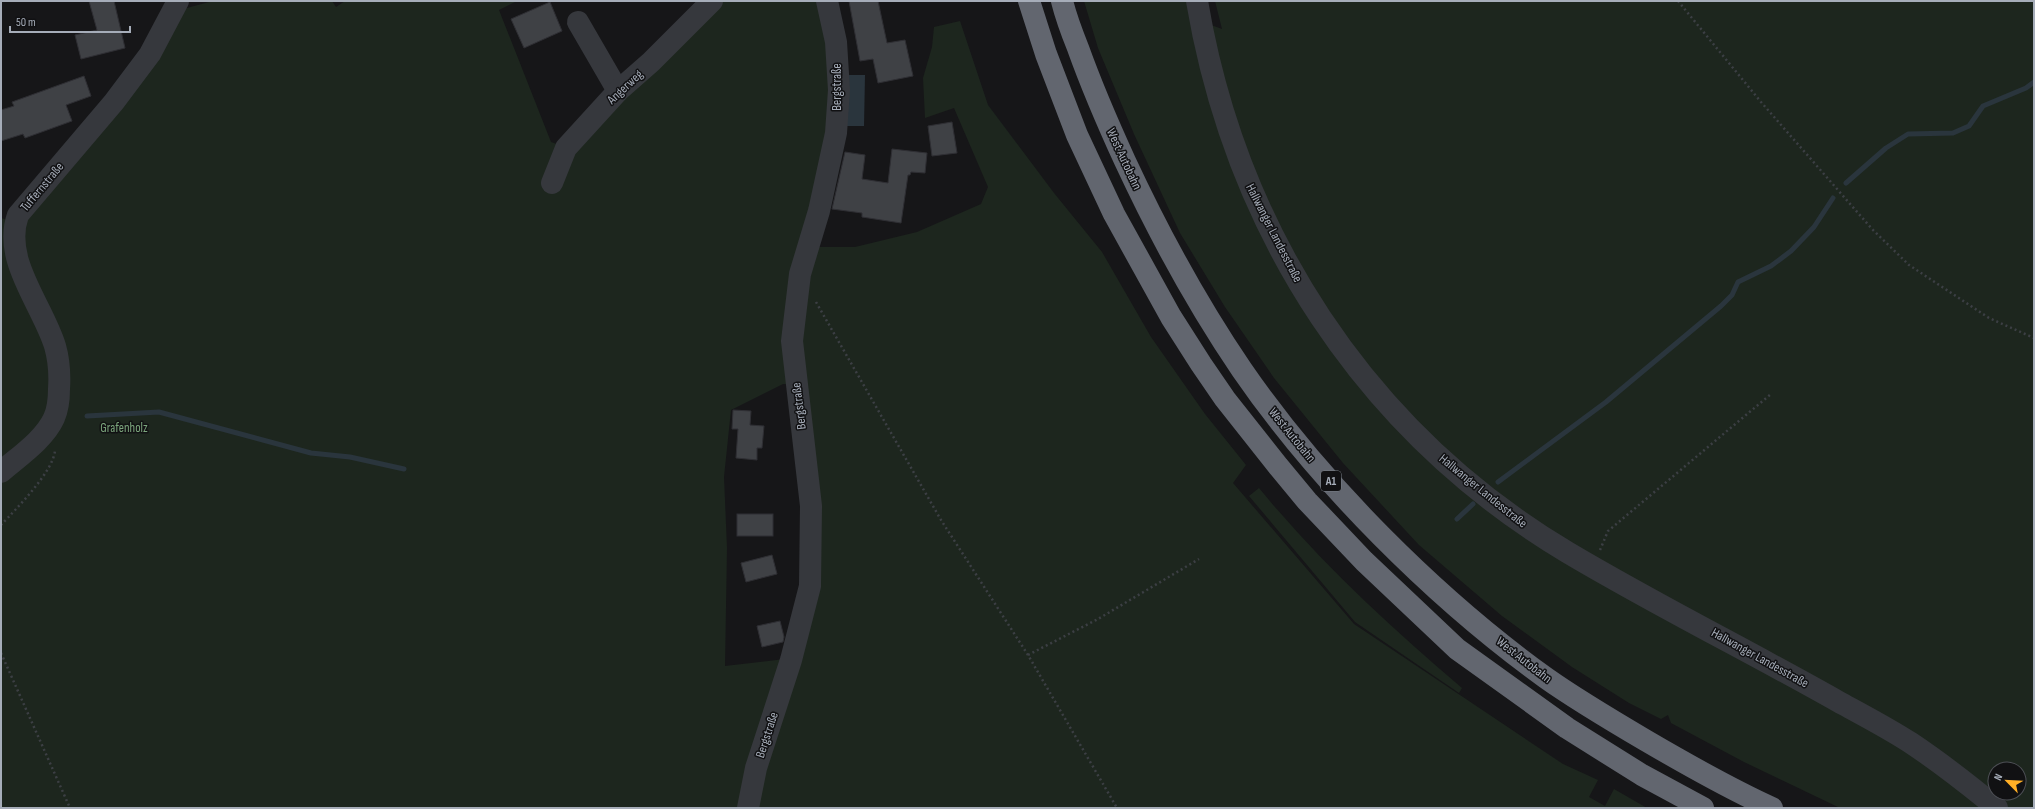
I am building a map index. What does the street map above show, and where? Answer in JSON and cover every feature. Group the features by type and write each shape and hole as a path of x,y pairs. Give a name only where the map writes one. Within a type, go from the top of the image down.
{"highway":[{"name":"A1","path":"1029,1 1046,54 1077,135 1114,214 1171,317 1225,399 1307,501 1364,561 1457,649 1567,728 1642,775 1703,808"},
{"name":"West Autobahn","path":"1062,1 1096,98 1138,188 1195,296 1244,373 1325,474 1414,567 1475,621 1546,678 1692,768 1772,808"}],"street":[{"name":"Tuffernstraße","path":"1,472 45,433 54,419 58,404 60,374 55,346 17,262 13,240 15,225 10,213 114,102 150,54 178,1"},
{"name":"Angerweg","path":"552,183 566,148 618,91 652,62 712,1"},
{"name":"Bergstraße","path":"748,808 756,768 791,660 810,586 811,506 792,342 800,274 819,211 836,132 839,90 836,42 826,1"},
{"name":"Hallwanger Landesstraße","path":"1197,1 1203,38 1233,144 1251,192 1282,256 1316,312 1349,358 1386,402 1433,450 1498,506 1526,526 1592,567 1800,680 1910,742 1940,763 1997,808"},
{"path":"578,22 618,91"}],"path":[{"path":"1678,1 1761,102 1872,229 1909,265 1989,318 2034,338"},
{"path":"816,302 941,520 1028,655 1117,808"},
{"path":"1592,567 1608,531 1771,394"},
{"path":"1,525 31,492 55,455 56,442 45,433"},
{"path":"1028,655 1098,619 1199,559"},
{"path":"1,653 70,808"}],"green space":[{"name":"Grafenholz","path":"213,1 332,1 336,7 345,1 517,1 499,10 551,142 574,150 718,1 819,1 829,49 829,116 789,384 783,384 731,410 724,477 727,548 725,666 785,659 740,808 1,808 1,218 8,220 183,9"},
{"path":"1084,1 1189,1 1211,25 1222,29 1215,1 2034,1 2034,808 1840,808 1744,762 1671,723 1668,715 1661,719 1629,703 1572,667 1502,616 1419,545 1343,463 1274,378 1225,307 1180,233 1134,134 1098,48"},
{"path":"960,21 988,105 1054,193 1102,252 1151,337 1205,414 1246,465 1233,483 1354,624 1563,764 1598,780 1589,797 1605,806 1614,789 1647,808 753,808 807,637 799,350 812,247 855,247 917,232 981,204 988,187 954,108 925,118 923,78 932,47 934,27"},
{"path":"1259,488 1306,542 1356,592 1408,641 1462,688 1459,693 1355,622 1249,496"}],"shaded area":[{"path":"847,75 865,75 864,126 847,126"}],"building":[{"path":"89,1 114,1 125,48 81,59 75,35 97,30"},
{"path":"849,1 878,1 887,43 905,40 913,76 878,83 873,59 860,61"},
{"path":"550,2 562,31 524,48 511,19"},
{"path":"84,76 91,96 66,105 72,121 25,138 23,134 1,141 1,110 14,106 12,102"},
{"path":"952,122 957,153 932,156 928,126"},
{"path":"892,149 927,153 925,173 911,172 910,175 908,175 901,223 862,217 862,213 832,209 845,152 865,155 862,179 888,183"},
{"path":"733,410 751,411 750,425 764,426 762,448 757,448 757,460 736,458 738,429 732,429"},
{"path":"737,514 773,514 773,536 737,536"},
{"path":"772,555 777,574 746,582 741,563"},
{"path":"780,621 784,637 783,642 762,647 757,626"}],"waterway":[{"path":"1846,183 1886,148 1908,134 1953,133 1969,126 1983,106 2026,88 2034,82"},
{"path":"1498,482 1606,402 1721,306 1732,295 1738,282 1771,266 1791,251 1814,227 1833,198"},
{"path":"87,416 159,412 311,453 350,457 404,469"},
{"path":"1457,519 1473,504"}]}
